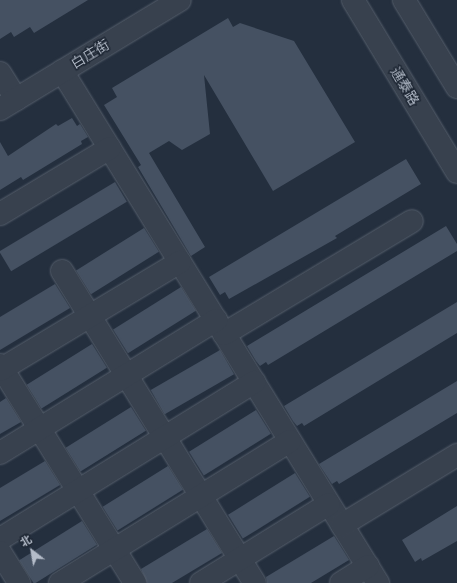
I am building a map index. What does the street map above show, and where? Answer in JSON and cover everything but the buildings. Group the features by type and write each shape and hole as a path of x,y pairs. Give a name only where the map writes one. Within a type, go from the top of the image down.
{"street":[{"name":"白庄街","path":"8,104 180,0"},
{"name":"通泰路","path":"353,0 457,172"},
{"path":"404,0 457,87"},
{"path":"62,71 373,575 341,583"},
{"path":"0,73 8,104"},
{"path":"0,214 110,148"},
{"path":"0,453 126,375 220,327 412,221"},
{"path":"135,583 1,368 180,262"},
{"path":"62,271 255,583"},
{"path":"0,539 254,382"},
{"path":"60,583 290,441"},
{"path":"342,525 457,455"},
{"path":"201,583 329,504"},
{"path":"0,552 19,583"}]}
